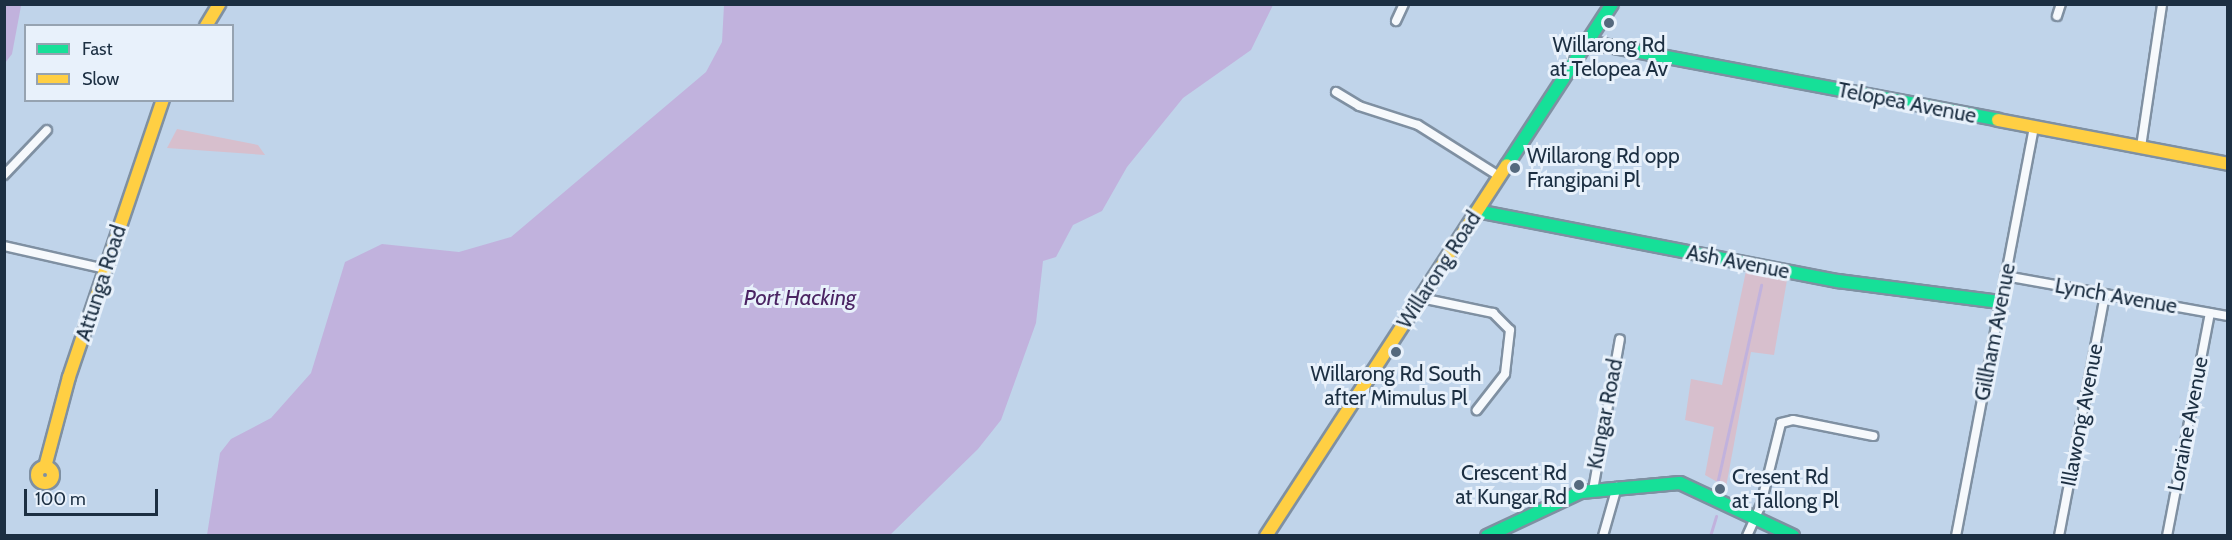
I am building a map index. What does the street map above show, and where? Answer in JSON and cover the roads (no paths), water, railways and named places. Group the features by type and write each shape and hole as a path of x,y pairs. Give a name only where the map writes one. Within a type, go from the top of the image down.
{"street":[{"path":"207,24 219,4"},
{"path":"1396,21 1404,4"},
{"name":"Willarong Road","path":"1266,536 1612,4"},
{"path":"2057,16 2061,4"},
{"path":"2141,147 2162,4"},
{"name":"Telopea Avenue","path":"1587,42 2228,164"},
{"path":"1336,92 1359,106 1418,125 1499,176"},
{"name":"Attunga Road","path":"45,467 105,269 162,102"},
{"name":"Gillham Avenue","path":"1956,536 2034,128"},
{"path":"4,175 47,130"},
{"name":"Ash Avenue","path":"1477,211 1838,281 2000,302"},
{"path":"4,246 105,269"},
{"name":"Lynch Avenue","path":"2005,276 2228,316"},
{"name":"Illawong Avenue","path":"2059,536 2105,295"},
{"path":"1420,298 1493,313 1510,330 1505,374 1477,410"},
{"name":"Loraine Avenue","path":"2167,536 2210,313"},
{"name":"Kungar Road","path":"1593,489 1620,339"},
{"path":"1747,536 1755,516 1781,423 1793,420 1873,436"},
{"path":"1487,536 1593,489 1687,484 1793,536"},
{"path":"1602,536 1617,487"}],"water":[{"path":"5,4 21,6 12,54 5,63"},
{"name":"Port Hacking","path":"724,5 1273,5 1251,50 1183,98 1127,167 1102,211 1073,225 1056,257 1043,261 1036,323 1001,420 978,449 890,535 207,535 220,453 231,439 271,418 311,373 345,262 382,244 459,252 511,237 706,72 722,42"}],"waterway":[{"path":"1717,484 1761,285"},
{"path":"1710,536 1716,516"}],"place":[{"name":"Willarong Rd at Telopea Av","path":"1609,23"},
{"name":"Willarong Rd opp Frangipani Pl","path":"1515,168"},
{"name":"Willarong Rd South after Mimulus Pl","path":"1396,352"},
{"name":"Crescent Rd at Kungar Rd","path":"1579,485"},
{"name":"Cresent Rd at Tallong Pl","path":"1720,489"}]}
